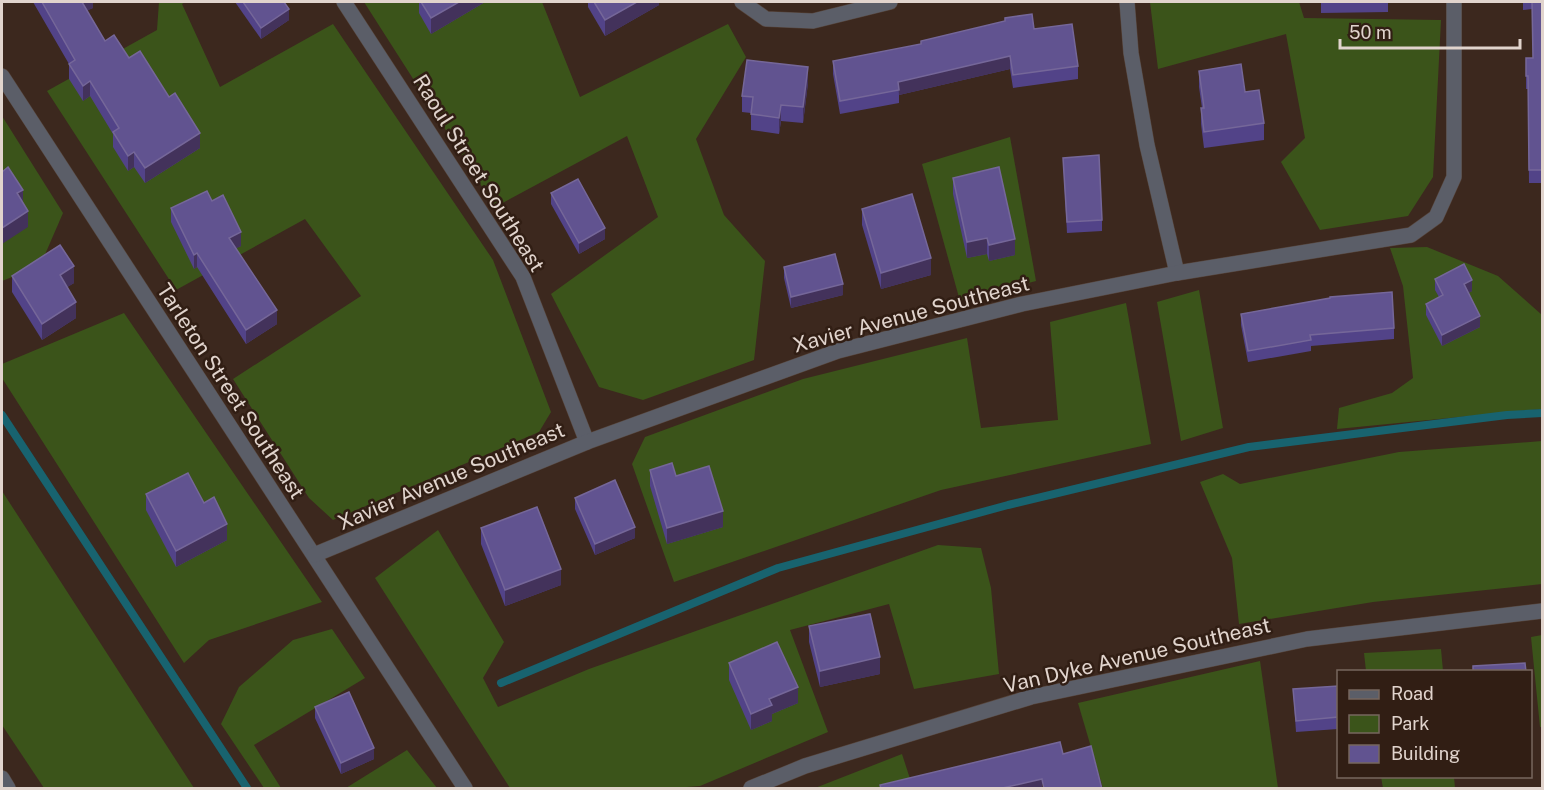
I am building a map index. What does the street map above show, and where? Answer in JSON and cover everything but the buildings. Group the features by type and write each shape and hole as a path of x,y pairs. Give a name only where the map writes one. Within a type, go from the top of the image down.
{"street":[{"name":"Raoul Street Southeast","path":"344,2 523,278 587,442"},
{"path":"742,2 766,19 813,21 890,2"},
{"path":"1127,2 1131,53 1147,145 1178,273"},
{"name":"Xavier Avenue Southeast","path":"314,555 587,442 838,351 1022,304 1178,273 1411,236 1436,217 1454,177 1455,2"},
{"name":"Tarleton Street Southeast","path":"2,76 465,789"},
{"name":"Van Dyke Avenue Southeast","path":"751,789 805,766 1031,697 1307,639 1542,611"},
{"path":"2,778 8,789"}],"green space":[{"path":"159,2 185,2 182,4 220,87 333,24 493,260 551,412 539,432 333,520 309,498 233,379 361,296 305,219 176,290 47,91 157,30"},
{"path":"364,2 542,2 580,97 728,24 746,57 696,139 724,215 765,261 754,360 643,400 599,387 551,294 658,217 627,136 495,207"},
{"path":"1150,2 1299,2 1304,18 1441,20 1433,177 1408,216 1320,230 1281,162 1305,138 1286,34 1158,69"},
{"path":"2,116 63,213 40,266 2,281"},
{"path":"1010,137 1036,281 960,301 922,164"},
{"path":"1427,247 1498,276 1542,315 1542,409 1337,429 1339,408 1392,393 1413,378 1403,286 1390,248"},
{"path":"1199,290 1223,428 1181,441 1157,302"},
{"path":"1126,303 1151,444 941,490 674,582 632,464 645,437 803,379 967,338 981,428 1058,420 1050,322"},
{"path":"124,313 322,602 209,640 184,663 2,378 2,364"},
{"path":"1542,441 1542,584 1373,602 1239,624 1232,558 1200,482 1223,474 1240,484 1399,452"},
{"path":"2,491 194,788 44,788 2,725"},
{"path":"438,530 504,642 483,678 498,707 589,669 938,545 981,548 991,588 999,674 914,689 889,604 790,630 828,732 700,786 510,788 375,578"},
{"path":"332,629 365,678 254,745 281,788 264,788 221,724 239,687 293,640"},
{"path":"1542,635 1542,727 1540,727 1531,637"},
{"path":"1441,649 1443,670 1366,670 1364,653"},
{"path":"1260,661 1278,788 1103,788 1078,703"},
{"path":"407,750 437,788 346,788"},
{"path":"902,754 913,788 815,788"},
{"path":"1381,778 1454,778 1455,788 1383,788"}],"waterway":[{"path":"501,683 778,568 1008,505 1249,447 1507,415 1542,413"},
{"path":"2,415 247,788"}]}
